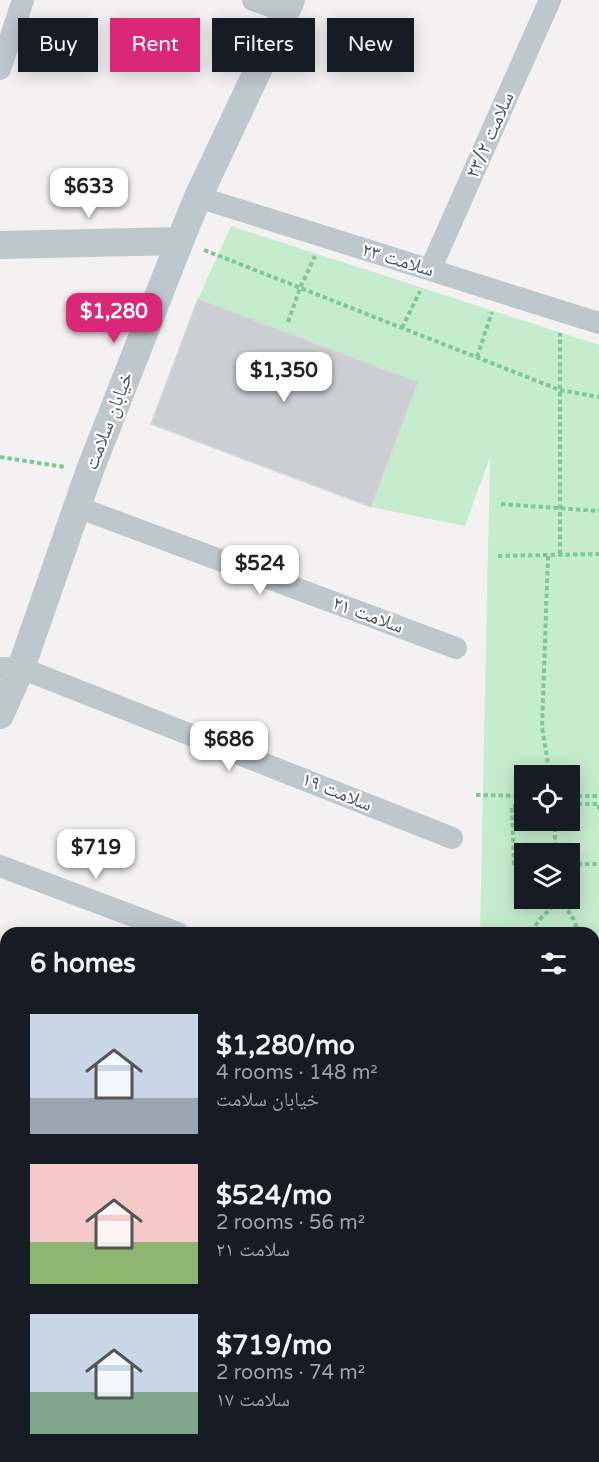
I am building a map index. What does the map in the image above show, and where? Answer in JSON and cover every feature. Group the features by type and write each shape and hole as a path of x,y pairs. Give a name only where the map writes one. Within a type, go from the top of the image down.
{"street":[{"path":"0,69 23,0"},
{"path":"253,0 288,6"},
{"name":"سلامت ۲۳/۲","path":"430,270 550,0"},
{"name":"خیابان سلامت","path":"0,715 10,668 77,507 180,241 198,197 288,6"},
{"name":"سلامت ۲۳","path":"198,197 599,323"},
{"path":"0,245 180,241"},
{"name":"سلامت ۲۱","path":"77,507 456,648"},
{"name":"سلامت ۱۹","path":"10,668 452,838"},
{"path":"0,866 162,927"}],"path":[{"path":"288,322 300,288 324,237"},
{"path":"180,241 560,390 599,397"},
{"path":"402,328 430,270"},
{"path":"477,357 499,291"},
{"path":"560,311 560,554"},
{"path":"0,457 90,470"},
{"path":"501,504 599,511"},
{"path":"498,556 599,554"},
{"path":"548,556 542,727 548,765"},
{"path":"476,795 514,796"},
{"path":"580,796 599,796"},
{"path":"580,804 599,804 599,811"},
{"path":"514,806 512,806 514,866"},
{"path":"580,864 599,864"},
{"path":"535,927 537,921 550,909"},
{"path":"567,909 570,912 575,927"}],"green space":[{"path":"231,226 599,345 599,927 480,927 490,457 465,526 371,507 418,382 198,299"}],"building":[{"path":"198,299 418,382 371,507 151,424"}]}
